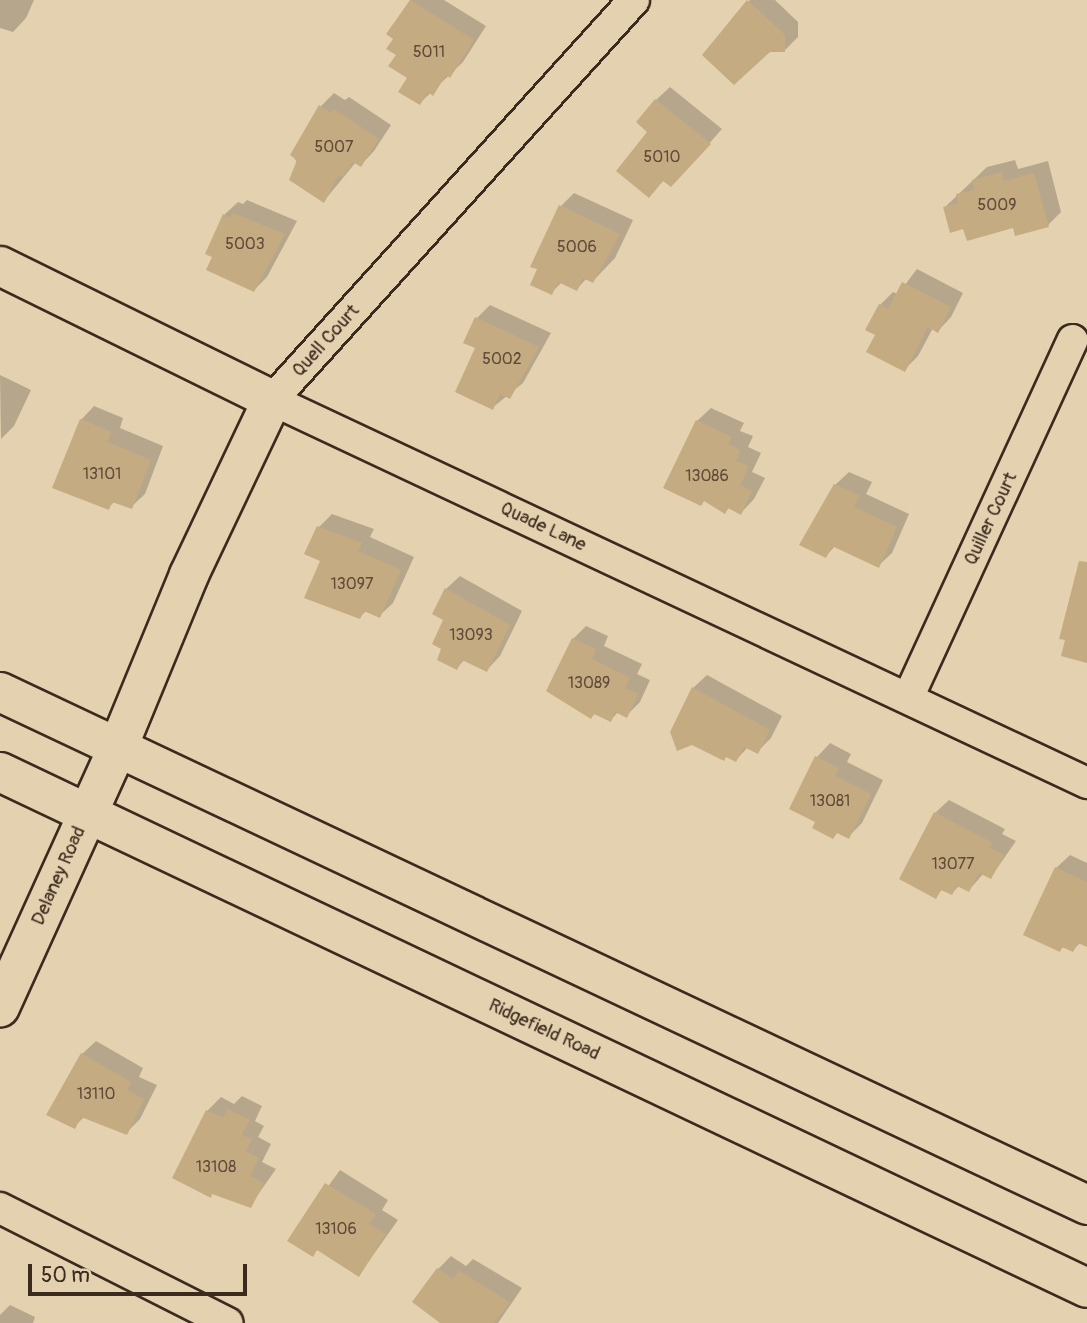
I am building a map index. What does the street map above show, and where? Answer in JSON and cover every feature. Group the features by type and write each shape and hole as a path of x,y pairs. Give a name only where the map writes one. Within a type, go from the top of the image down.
{"main road":[{"name":"Quade Lane","path":"0,266 272,400"},
{"name":"Quell Court","path":"118,747 189,575 272,400"},
{"path":"0,692 1087,1205"},
{"name":"Delaney Road","path":"0,1007 118,747"},
{"name":"Ridgefield Road","path":"0,772 1087,1288"}],"street":[{"name":"Quell Court","path":"272,400 635,0"},
{"name":"Quiller Court","path":"908,698 1073,340"},
{"name":"Quade Lane","path":"272,400 1087,783"},
{"path":"0,1208 228,1323"}],"building":[{"path":"410,0 474,40 450,78 446,75 433,96 428,92 420,105 398,92 407,78 388,66 396,55 386,49 393,39 386,34"},
{"path":"747,0 785,35 785,52 770,52 734,85 702,55"},
{"path":"655,99 711,144 671,187 663,181 649,198 616,171 647,132 636,122"},
{"path":"319,105 331,113 334,109 379,139 361,167 353,162 342,177 339,175 324,203 289,180 297,160 290,155"},
{"path":"1002,172 1004,181 1034,173 1049,227 1015,236 1013,228 967,241 963,229 950,233 943,207 958,203 956,194 974,190 972,180"},
{"path":"559,205 620,234 593,283 583,278 577,291 558,282 552,295 530,285 537,269 530,267"},
{"path":"233,213 285,234 254,292 206,270 212,257 205,254 223,214 230,218"},
{"path":"902,282 951,307 938,333 928,327 905,372 866,352 875,335 865,330 879,304 888,309"},
{"path":"475,317 539,347 510,399 500,394 493,410 455,392 475,348 463,343"},
{"path":"80,419 111,432 107,442 151,460 132,509 112,502 109,510 52,488"},
{"path":"696,420 732,437 728,444 740,450 736,461 749,466 740,485 752,491 741,515 728,508 725,514 704,501 701,506 663,488"},
{"path":"834,484 860,496 854,507 897,527 879,568 832,546 826,558 799,545"},
{"path":"317,526 362,543 358,551 401,570 380,618 364,611 360,619 304,598 320,561 304,554"},
{"path":"1079,561 1087,562 1087,663 1061,656 1065,640 1059,639"},
{"path":"445,588 510,625 487,672 462,660 457,670 437,660 441,649 432,644 443,620 432,614"},
{"path":"572,638 596,649 592,659 630,678 625,688 638,694 627,718 615,712 611,722 594,714 591,719 546,691"},
{"path":"692,687 770,730 758,754 744,747 736,762 726,757 724,761 692,745 677,751 670,732"},
{"path":"815,756 839,768 835,776 871,794 849,839 837,833 833,839 812,828 815,822 789,809"},
{"path":"934,812 993,843 990,848 1004,855 991,879 979,873 969,892 957,886 952,895 941,890 936,899 899,879"},
{"path":"1055,867 1087,882 1087,947 1078,943 1073,952 1062,947 1060,952 1023,935"},
{"path":"81,1053 131,1082 127,1090 144,1099 127,1135 81,1117 75,1129 46,1115"},
{"path":"227,1109 250,1120 242,1135 252,1139 246,1151 259,1158 250,1176 264,1183 251,1208 212,1194 211,1198 172,1178 206,1110 223,1118"},
{"path":"325,1183 376,1214 369,1224 386,1234 359,1277 317,1250 313,1257 287,1241"},
{"path":"437,1268 453,1279 459,1271 510,1302 494,1323 440,1323 412,1302"}]}
